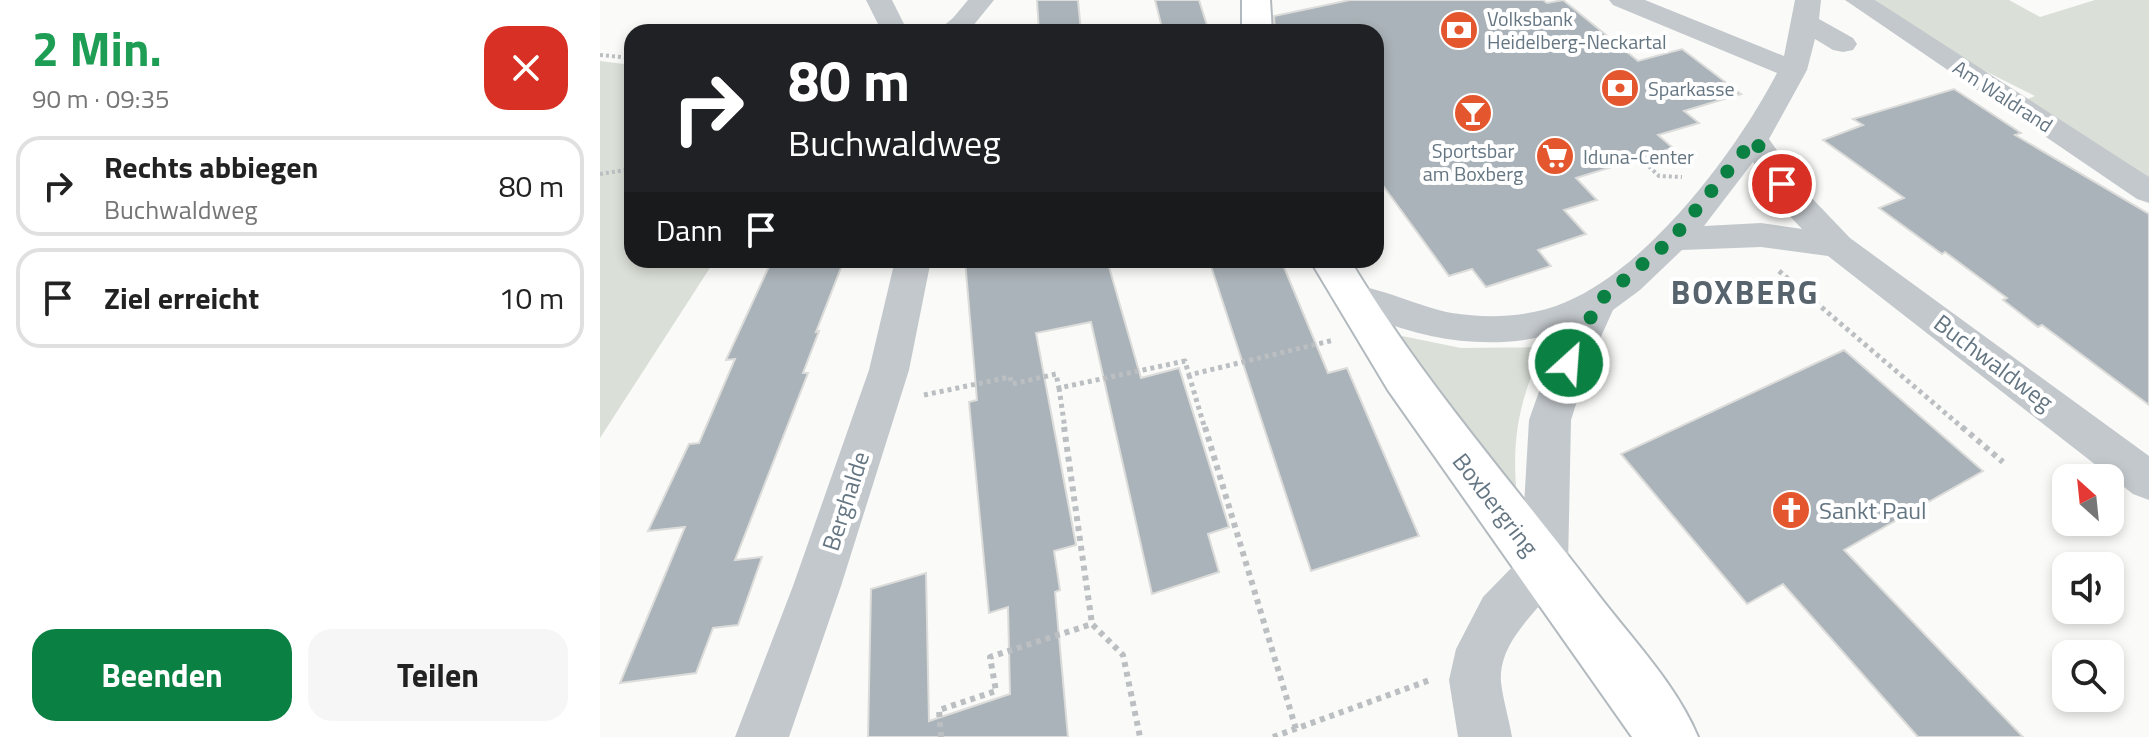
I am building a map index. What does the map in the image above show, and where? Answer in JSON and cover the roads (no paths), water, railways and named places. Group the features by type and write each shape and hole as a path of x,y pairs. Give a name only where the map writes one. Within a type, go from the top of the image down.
{"street":[{"path":"879,0 891,24"},
{"path":"962,24 981,0"},
{"path":"1256,0 1257,24"},
{"path":"1622,0 1793,70"},
{"name":"Am Waldrand","path":"1858,0 2149,192"},
{"path":"1807,11 1843,44"},
{"name":"Boxbergring","path":"1350,295 1440,326 1475,330 1518,328 1554,320 1598,302 1672,239 1754,139 1793,70 1807,11"},
{"name":"Buchwaldweg","path":"1754,139 1794,200 1838,246 2149,481"},
{"name":"Buchwaldweg","path":"1672,239 1761,235 1838,246"},
{"name":"Berghalde","path":"762,737 885,381 912,268"},
{"name":"Boxbergring","path":"1350,295 1417,401 1544,566"},
{"name":"Boxbergring","path":"1544,566 1550,420 1569,363 1598,302"},
{"path":"1485,737 1475,680 1481,649 1501,614 1544,566 1668,737"}],"place":[{"name":"Volksbank Heidelberg-Neckartal","path":"1459,30"},
{"name":"Sparkasse","path":"1620,88"},
{"name":"Sportsbar am Boxberg","path":"1473,113"},
{"name":"Iduna-Center","path":"1555,156"},
{"name":"Sankt Paul","path":"1791,510"}],"district":[{"name":"BOXBERG","path":"1745,292"}]}
